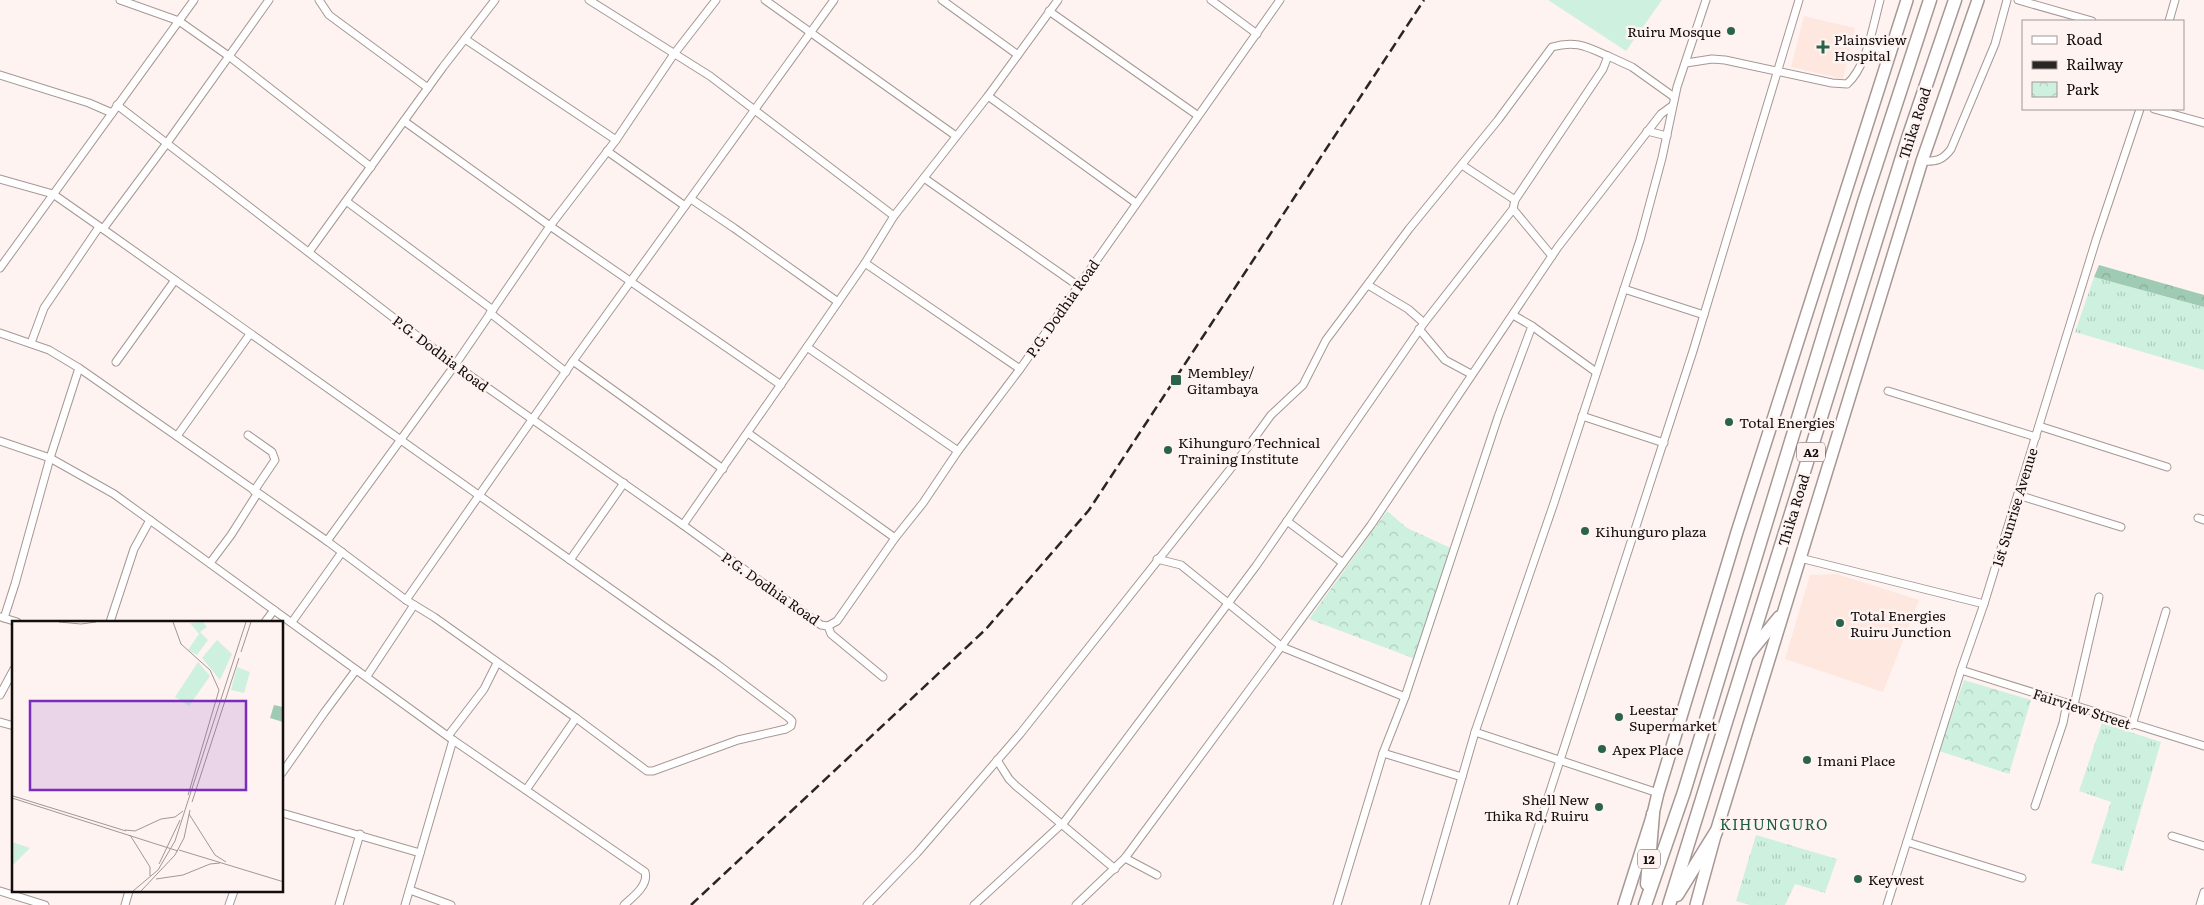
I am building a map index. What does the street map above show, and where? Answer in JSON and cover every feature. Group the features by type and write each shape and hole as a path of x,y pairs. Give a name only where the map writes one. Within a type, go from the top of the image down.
{"highway":[{"name":"Thika Road","path":"1645,905 1684,792 1862,211 1930,0"},
{"name":"Thika Road","path":"1670,905 1908,138 1955,0"},
{"name":"12","path":"1645,905 1653,814"},
{"path":"1670,905 1716,832"}],"main road":[{"path":"1624,905 1737,532 1907,0"},
{"name":"Thika Road","path":"1696,905 1716,832 1922,161 1978,0"},
{"path":"1747,656 1783,612"}],"street":[{"path":"120,0 179,21 230,57 371,167"},
{"path":"0,268 194,0"},
{"path":"31,343 44,308 101,228 230,57 269,0"},
{"path":"319,0 329,15 428,88"},
{"path":"589,0 710,76 894,216"},
{"path":"327,541 455,365 550,226 616,140 674,54 716,0"},
{"path":"765,0 956,136"},
{"path":"406,600 573,361 834,0"},
{"path":"942,0 1018,55"},
{"path":"683,525 808,347 865,263 894,216 988,96 1058,0"},
{"path":"1211,0 1256,34"},
{"name":"P.G. Dodhia Road","path":"118,105 246,206 309,252 455,365 624,483 821,625 828,626 837,621 895,538 923,503 958,451 1020,369 1077,285 1280,0"},
{"path":"1425,905 1475,732 1521,601 1640,240 1667,136 1674,97 1706,0"},
{"path":"1513,905 1664,443 1799,0"},
{"path":"1686,63 1712,59 1725,60 1776,72 1847,84 1856,73 1868,45 1880,0"},
{"path":"2018,0 2088,20"},
{"path":"2168,20 2175,0"},
{"path":"309,252 493,1"},
{"path":"1922,161 1934,162 1946,155 1951,149 1995,44 2005,1"},
{"path":"1049,11 1197,115"},
{"path":"465,39 616,140"},
{"path":"867,905 917,853 997,760 1058,687 1157,559 1247,448 1270,415 1303,385 1326,340 1409,229 1498,120 1552,47 1564,43 1573,43 1608,56 1632,67 1674,97"},
{"path":"1868,45 1890,51"},
{"path":"974,905 1062,824 1229,603 1421,326 1513,209 1515,200 1603,69 1608,56"},
{"path":"0,75 88,103 112,113"},
{"path":"988,96 1136,203"},
{"path":"1076,905 1125,858 1282,647 1406,475 1471,374 1552,256 1647,131 1665,110 1672,106"},
{"name":"1st Sunrise Avenue","path":"1887,905 1961,670 1984,604 2096,240 2140,110"},
{"path":"2158,110 2204,123"},
{"path":"404,121 550,226 781,385"},
{"path":"1647,131 1667,136"},
{"path":"607,151 685,206"},
{"path":"1462,165 1515,200"},
{"path":"924,178 1077,285"},
{"path":"0,179 53,194 717,664 789,718 792,723 786,729 738,740 650,771 637,764 576,718 406,600 327,541 80,368 31,343 0,333"},
{"path":"690,199 742,233 838,302"},
{"path":"346,201 492,312 566,372"},
{"path":"1513,209 1552,256"},
{"path":"865,263 1020,369"},
{"path":"116,362 175,280"},
{"path":"1368,285 1408,309 1445,360 1471,374"},
{"path":"1624,289 1704,315"},
{"path":"1513,315 1532,326 1596,372"},
{"path":"1337,905 1383,753 1405,697 1498,417 1532,326"},
{"path":"177,436 250,334"},
{"path":"808,347 958,451"},
{"path":"573,361 723,468"},
{"path":"2,618 16,584 50,458 80,368"},
{"path":"1888,391 2036,437"},
{"path":"1582,416 1664,443"},
{"path":"2039,426 2167,467"},
{"path":"748,433 895,538"},
{"path":"210,563 231,535 275,460 272,452 248,435"},
{"path":"0,441 50,458 114,494 450,738 645,872 644,882 638,892 624,905"},
{"path":"570,560 624,483"},
{"path":"2018,495 2121,527"},
{"path":"110,621 134,549 150,520"},
{"path":"1287,521 1343,563"},
{"path":"292,622 342,552"},
{"path":"1800,558 1824,566 1862,573 1984,604"},
{"path":"1157,559 1180,565 1282,647 1405,697"},
{"path":"2035,806 2071,704 2099,597"},
{"path":"366,676 414,605"},
{"path":"266,621 274,610"},
{"path":"2132,725 2166,611"},
{"path":"828,626 831,634 883,677"},
{"path":"405,905 450,738 484,689 497,663"},
{"path":"284,770 356,670"},
{"name":"Fairview Street","path":"1961,670 2204,746"},
{"path":"0,695 12,673"},
{"path":"526,790 576,718"},
{"path":"1475,732 1658,793"},
{"path":"1383,753 1462,778"},
{"path":"997,760 1009,779 1115,868"},
{"path":"284,814 360,834 420,853"},
{"path":"339,905 360,834"},
{"path":"2172,836 2204,846"},
{"path":"1907,842 2022,878"},
{"path":"1125,858 1156,875"},
{"path":"410,890 451,905"},
{"path":"0,891 21,894 45,905"},
{"path":"125,905 129,892"},
{"path":"230,905 234,892"},
{"path":"2200,905 2204,892"}],"shaded area":[{"name":"Plainsview Hospital","path":"1804,16 1855,28 1843,79 1791,67"},
{"path":"1837,574 1919,600 1883,692 1785,659 1810,575"}],"green space":[{"path":"1548,0 1662,0 1626,51"},
{"path":"2099,265 2204,295 2204,307 2094,277"},
{"path":"2094,277 2204,307 2204,370 2075,332"},
{"path":"1387,511 1407,528 1455,550 1418,660 1309,619"},
{"path":"1964,680 2031,700 2009,774 1939,751"},
{"path":"2102,723 2161,742 2123,871 2091,863 2111,802 2079,791"},
{"path":"1756,835 1837,859 1825,893 1795,884 1785,905 1750,905 1736,901"}],"railway":[{"path":"691,905 986,629 1089,510 1424,0"}],"place":[{"name":"Ruiru Mosque","path":"1731,31"},
{"name":"Plainsview Hospital","path":"1823,47"},
{"name":"Membley/ Gitambaya","path":"1176,380"},
{"name":"Total Energies","path":"1729,422"},
{"name":"Kihunguro Technical Training Institute","path":"1168,450"},
{"name":"Kihunguro plaza","path":"1585,531"},
{"name":"Total Energies Ruiru Junction","path":"1840,623"},
{"name":"Leestar Supermarket","path":"1619,717"},
{"name":"Apex Place","path":"1602,749"},
{"name":"Imani Place","path":"1807,760"},
{"name":"Shell New Thika Rd, Ruiru","path":"1599,807"},
{"name":"Keywest","path":"1858,879"}],"district":[{"name":"KIHUNGURO","path":"1774,823"}]}
